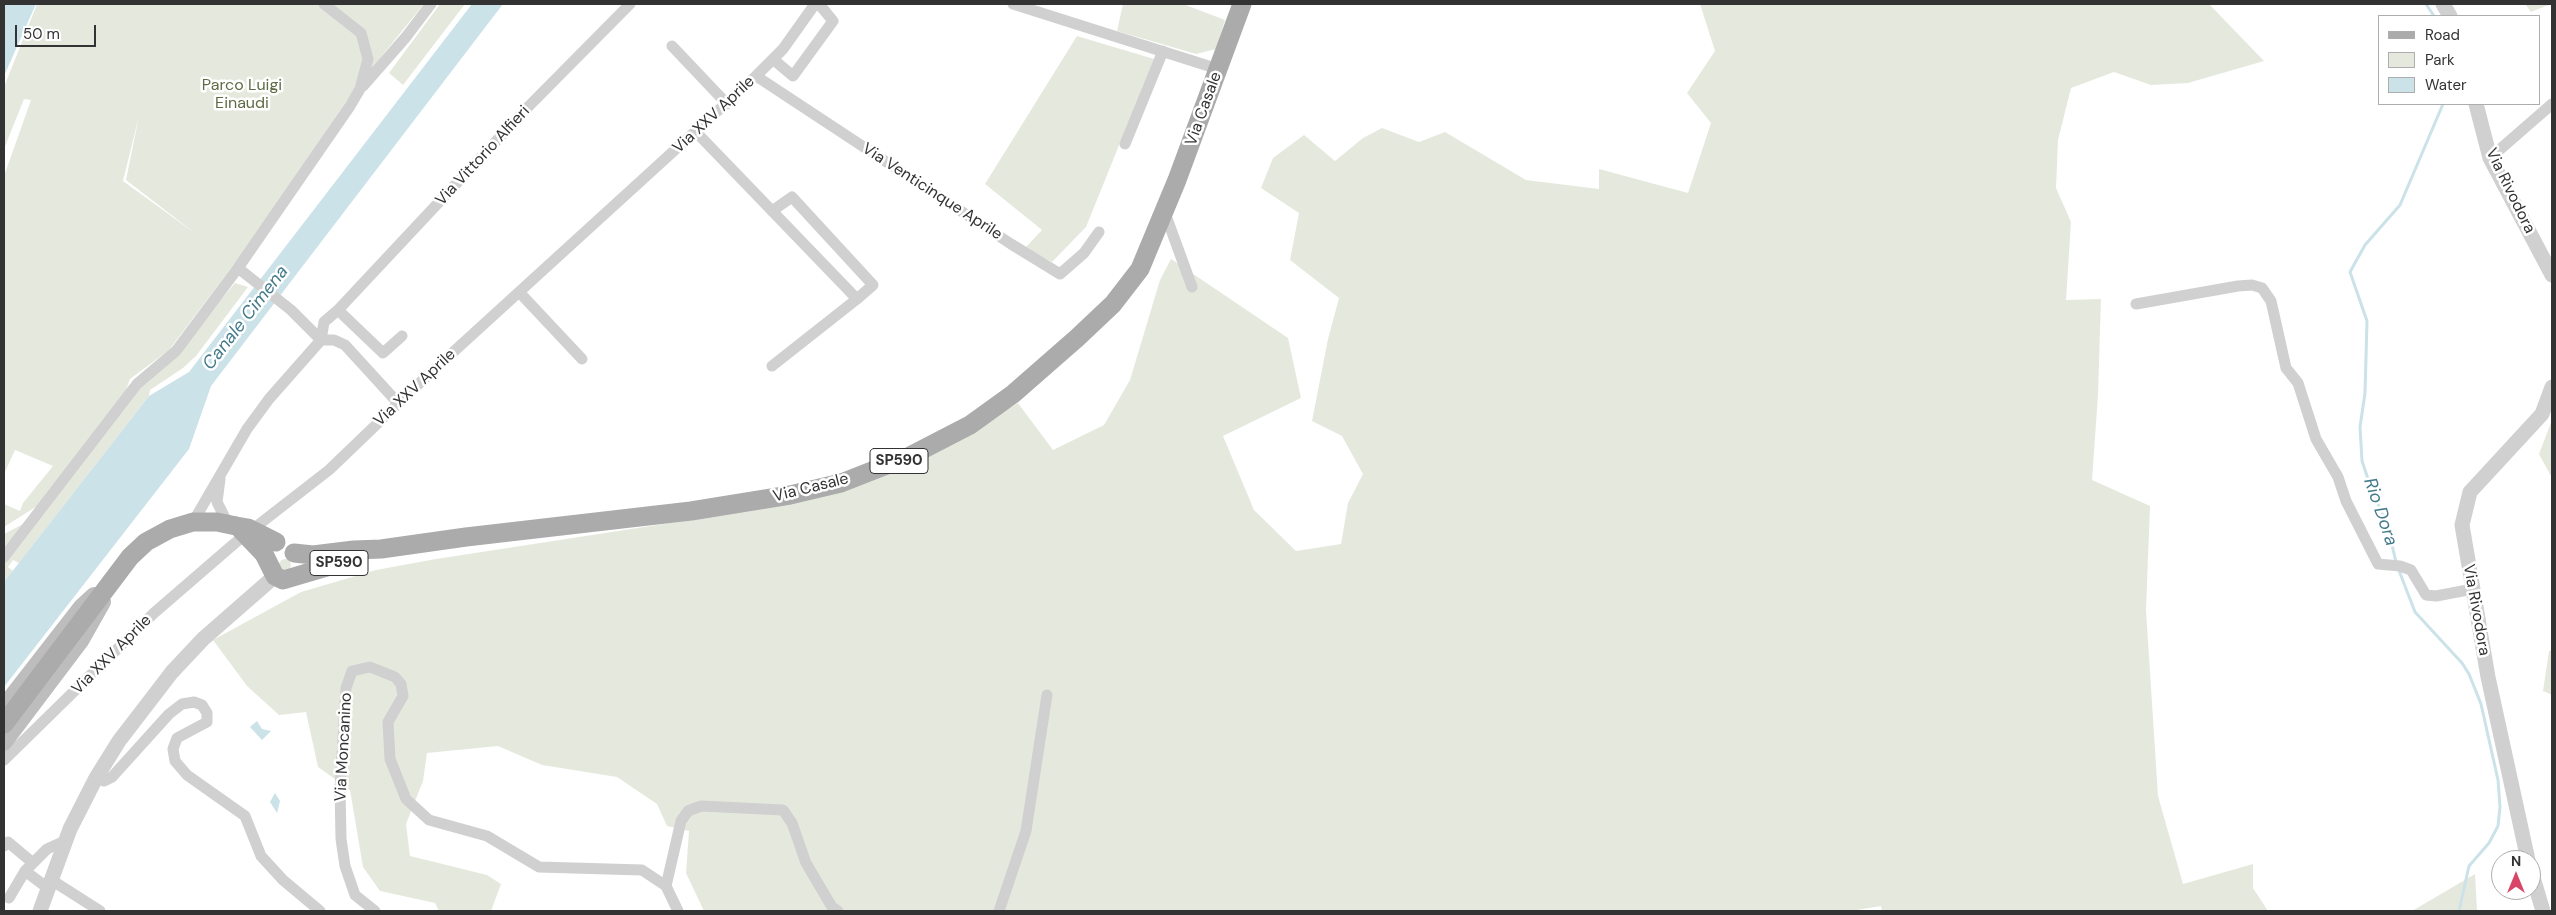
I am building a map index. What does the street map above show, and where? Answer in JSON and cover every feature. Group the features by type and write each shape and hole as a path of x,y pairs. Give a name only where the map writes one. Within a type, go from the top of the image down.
{"main road":[{"name":"Via Casale","path":"381,549 466,537 691,511 790,495 841,483 910,456 970,425 1013,394 1107,310 1140,269 1164,213 1242,4"},
{"path":"4,724 118,573 146,542 170,529 193,522 232,525 278,557"},
{"name":"SP590","path":"278,557 381,549"},
{"name":"SP590","path":"278,557 300,561 297,575 381,549"},
{"path":"4,706 80,607 118,573"},
{"path":"4,743 81,641 118,573"}],"street":[{"path":"324,4 361,33 368,59 360,89"},
{"path":"4,557 136,384 176,351 238,268 360,89 406,38 431,4"},
{"name":"Via Vittorio Alfieri","path":"193,522 212,486 222,473 247,429 269,399 321,340 324,322 338,310 529,106 630,4"},
{"path":"774,60 793,76 834,21 817,4"},
{"name":"Via XXV Aprile","path":"4,760 154,613 235,543 329,470 398,402 727,104 774,60 817,4"},
{"path":"1013,4 1040,7 1163,51 1218,68"},
{"path":"672,46 727,104"},
{"path":"1125,144 1163,51"},
{"name":"Via Venticinque Aprile","path":"756,76 1011,244 1060,274 1084,253 1099,232"},
{"path":"2490,158 2552,104"},
{"name":"Via Rivodora","path":"2476,105 2490,158 2552,275"},
{"path":"696,132 857,299"},
{"path":"772,211 792,197 873,285 772,366"},
{"path":"1164,213 1192,287"},
{"path":"814,255 832,240"},
{"path":"238,268 283,303 321,340 334,340 345,345 398,402"},
{"path":"2136,304 2238,286 2252,285 2262,288 2272,300 2286,368 2298,383 2316,439 2338,477 2346,502 2378,564 2394,565 2411,570 2426,595 2436,596 2473,589"},
{"path":"520,293 582,358"},
{"path":"338,310 383,353 402,336"},
{"name":"Via Rivodora","path":"2526,850 2488,676 2462,525 2470,492 2542,414 2552,387"},
{"name":"Via Vittorio Alfieri","path":"222,473 217,502 232,525"},
{"path":"40,911 67,840 96,778 119,741 172,672 278,557"},
{"name":"Via Moncanino","path":"376,911 356,895 345,866 341,839 340,788 346,688 352,671 370,666 395,677 401,684 402,696 388,722 390,759 406,799 430,820 487,836 539,867 642,870 666,886"},
{"path":"999,911 1026,831 1047,695"},
{"path":"96,778 104,781 112,777 169,714 182,704 194,702 202,706 207,713 207,722 177,738 173,749 174,761 187,775 245,816 261,856 283,880 320,911"},
{"path":"678,911 666,886 681,821 688,811 701,806 783,810 792,823 806,863 832,907 838,911"},
{"path":"9,898 29,867 47,849 67,840"},
{"path":"4,846 8,842 29,867 51,885 100,911"}],"green space":[{"name":"Parco Luigi Einaudi","path":"37,4 424,4 354,90 247,247 169,350 130,379 126,390 45,501 4,527 4,504 20,511 23,503 53,466 15,450 4,474 4,176 31,100 24,99 4,149 4,87","holes":["139,116 126,180 196,234 123,181"]},
{"path":"440,4 465,4 403,85 389,73"},
{"path":"1123,4 1183,4 1225,20 1216,49 1196,54 1117,31"},
{"path":"1700,4 2209,4 2264,61 2188,83 2151,85 2114,72 2071,88 2058,140 2056,188 2071,222 2066,300 2101,299 2098,395 2092,480 2150,506 2146,610 2158,796 2183,884 2253,864 2253,888 2268,911 1882,911 1881,906 1851,911 704,911 686,873 689,831 667,826 657,804 617,777 542,765 498,746 427,753 423,781 406,824 410,856 487,875 501,884 491,911 439,911 435,903 380,891 363,867 350,790 318,767 306,712 279,715 247,686 213,640 301,592 376,570 722,515 973,431 1018,403 1053,450 1104,425 1130,380 1160,280 1171,259 1288,338 1301,398 1223,436 1254,510 1296,551 1341,544 1348,503 1363,474 1342,436 1312,421 1328,339 1339,298 1290,260 1299,213 1261,188 1273,158 1304,135 1335,161 1363,138 1382,128 1419,142 1445,132 1526,180 1599,189 1599,169 1688,193 1711,123 1687,93 1715,51"},
{"path":"2525,4 2551,4 2531,12"},
{"path":"1077,36 1154,59 1086,227 1052,262 1025,248 1042,230 985,184"},
{"path":"235,283 248,287 196,356 183,368 150,390 149,396 19,563 13,560 8,567 13,571 4,582 4,562 127,399 178,351"},
{"path":"2552,420 2552,478 2539,454"},
{"path":"29,521 4,553 4,534"},
{"path":"285,559 291,565 285,571 279,565"},
{"path":"2552,650 2552,695 2543,691 2549,651"},
{"path":"2475,874 2477,910 2482,911 2412,911"}],"water":[{"path":"4,4 36,4 4,76"},
{"name":"Canale Cimena","path":"472,4 503,4 211,386 189,449 4,687 4,582 149,396 189,372"},
{"path":"257,721 262,729 271,731 262,740 250,727"},
{"path":"275,793 280,801 277,813 270,802"}],"waterway":[{"name":"Rio Dora","path":"2426,4 2433,15"},
{"name":"Rio Dora","path":"2396,562 2387,524 2372,491 2362,461 2360,427 2365,393 2367,321 2350,272 2365,245 2400,205 2443,105"},
{"name":"Rio Dora","path":"2398,568 2415,612 2462,663 2469,674 2481,704 2498,780 2500,807 2498,826 2489,843 2469,866 2459,911"}]}
